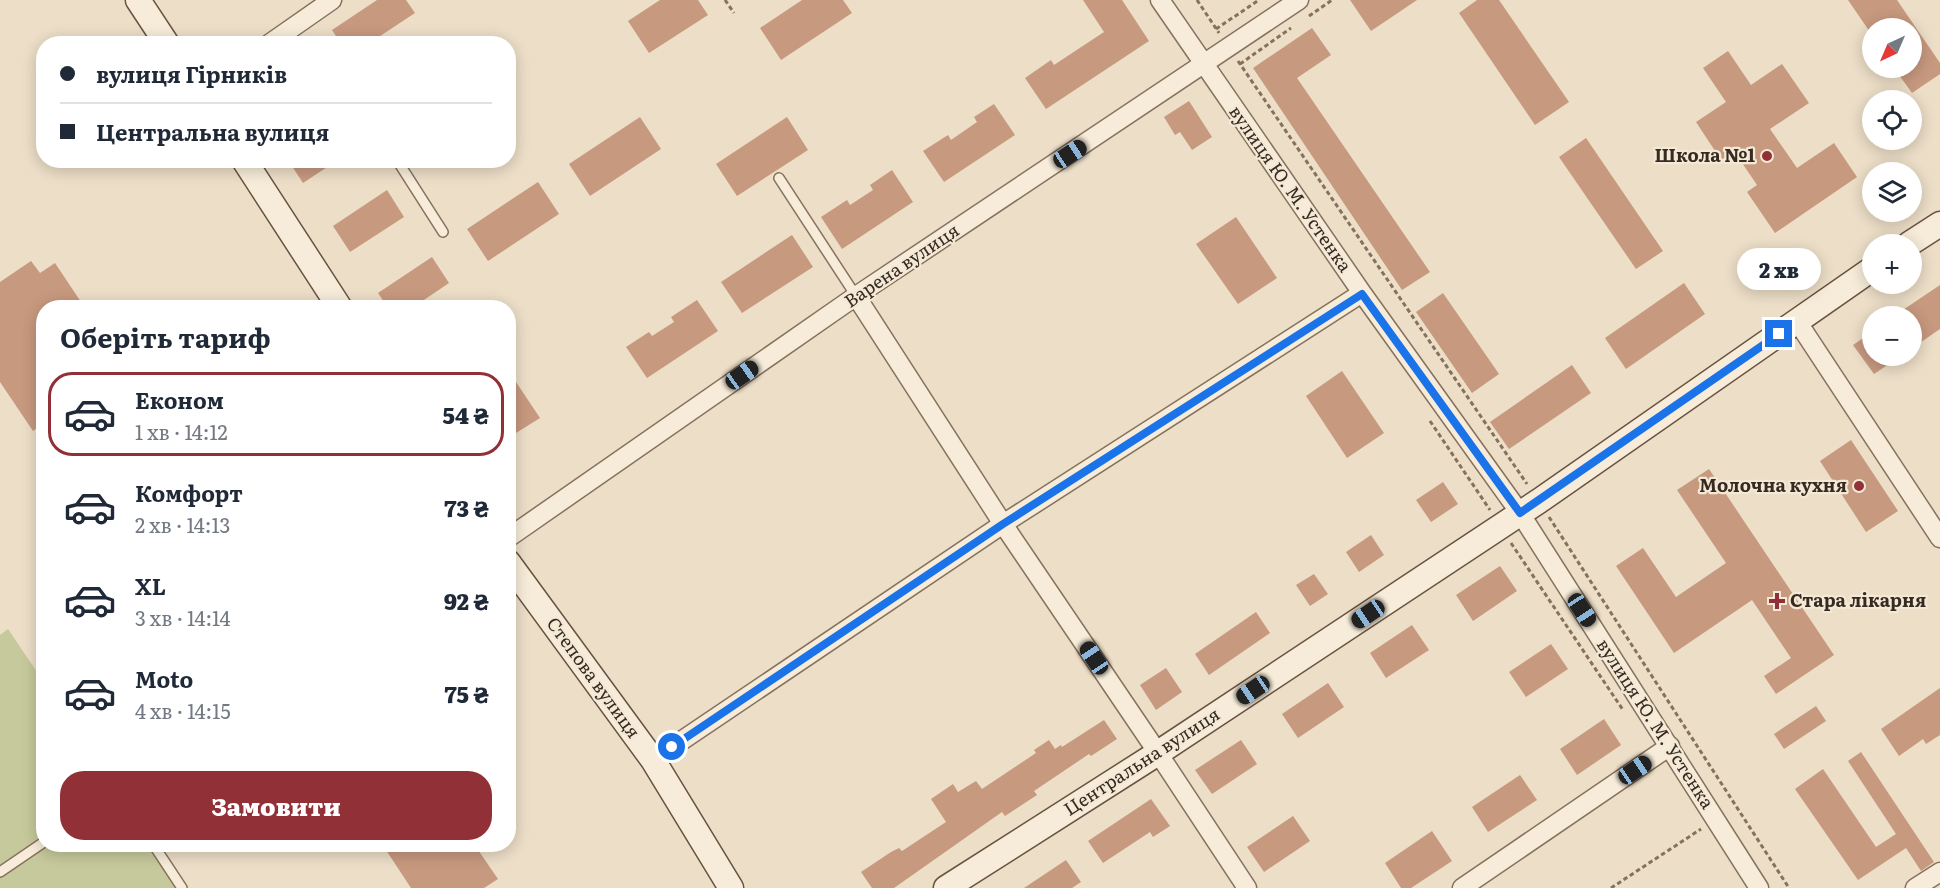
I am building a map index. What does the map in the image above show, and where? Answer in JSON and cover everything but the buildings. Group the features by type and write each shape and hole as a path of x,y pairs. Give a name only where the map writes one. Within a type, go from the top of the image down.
{"main road":[{"path":"138,0 162,36"},
{"path":"249,168 335,300"},
{"path":"1922,236 1940,224"},
{"name":"Центральна вулиця","path":"946,888 1158,753 1520,513 1862,276"},
{"name":"Степова вулиця","path":"516,573 653,760 731,888"}],"street":[{"path":"280,36 332,0"},
{"name":"вулиця Ю. М. Устенка","path":"1160,0 1362,294 1520,513 1759,888"},
{"name":"Варена вулиця","path":"516,532 856,296 1299,0"},
{"path":"653,760 1003,524 1362,294"},
{"path":"856,296 1003,524 1247,888"},
{"path":"1797,321 1940,538"},
{"path":"1462,888 1670,746"},
{"path":"1915,888 1940,873"}],"lane":[{"path":"402,168 443,231"},
{"path":"779,178 856,296"},
{"path":"0,872 36,847"},
{"path":"158,852 182,888"}],"path":[{"path":"725,0 734,13"},
{"path":"1197,0 1240,64 1520,513 1789,888"},
{"path":"1216,29 1259,0"},
{"path":"1304,19 1332,0"},
{"path":"1240,64 1295,26"},
{"path":"1429,418 1520,513 1628,717"},
{"path":"1611,888 1702,828 1696,819"}],"green space":[{"path":"8,629 36,671 36,852 160,852 185,888 0,888 0,635"}],"place":[{"name":"Школа №1","path":"1767,156"},
{"name":"Молочна кухня","path":"1859,486"},
{"name":"Стара лікарня","path":"1777,601"}],"route":[{"path":"672,747 1003,524 1362,294 1520,513 1779,334"}]}
